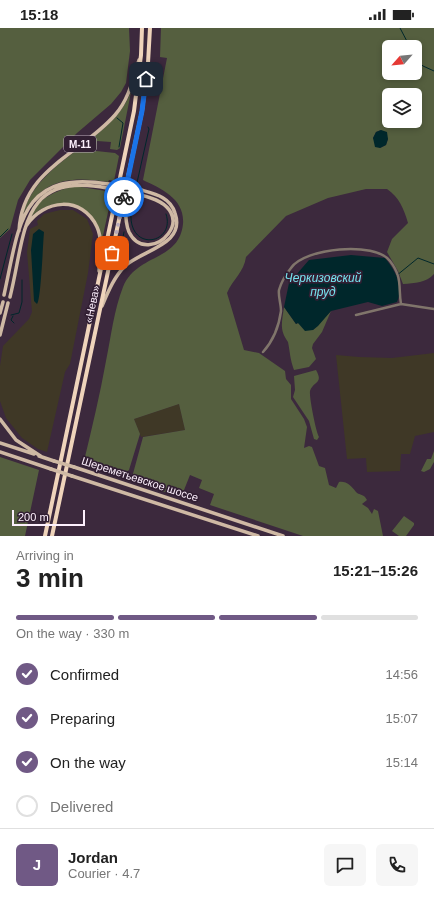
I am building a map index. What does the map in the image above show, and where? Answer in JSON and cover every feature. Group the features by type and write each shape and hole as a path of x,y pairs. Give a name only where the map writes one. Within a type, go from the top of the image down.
{"highway":[{"name":"«Нева»","path":"44,536 134,111 141,55 142,28"},
{"name":"«Нева»","path":"52,536 142,111 148,63 150,28"}],"main road":[{"name":"М-11","path":"19,231 19,220 25,202 40,179 54,164 106,124 121,107 129,92 141,55"},
{"name":"М-11","path":"4,295 24,216 30,205 41,194 53,186 64,182 78,180 140,193 157,195 170,204 176,218 175,231 164,244 125,266 117,275 100,311"},
{"name":"М-11","path":"10,296 24,230 34,208 47,194 55,190 78,184 107,186"},
{"name":"М-11","path":"125,194 126,224 132,236 146,244 158,243 169,233 172,224 171,215 167,207 160,201 140,193"},
{"name":"М-11","path":"24,230 36,214 48,207 62,204 82,210 93,220 97,228 100,248 99,271"},
{"path":"0,313 3,302"},
{"path":"0,335 8,303"},
{"path":"0,419 16,440 42,457"},
{"name":"Шереметьевское шоссе","path":"0,443 283,536"},
{"name":"Шереметьевское шоссе","path":"0,452 258,536"}],"street":[{"path":"263,352 272,342 281,312 279,290 291,267 310,254 342,250 363,250 381,254 390,260 398,275 401,284 401,304"},
{"path":"356,315 401,304 434,309"}],"shaded area":[{"path":"0,28 129,28 130,51 126,83 121,92 111,104 77,133 30,180 18,200 10,229 0,238"},
{"path":"161,28 434,28 434,274 424,281 403,284 398,271 387,252 392,239 408,223 405,213 395,196 387,189 366,189 328,198 286,216 246,257 241,271 227,293 244,350 259,353 285,371 286,379 291,385 291,399 304,419 307,427 304,448 309,446 312,447 319,466 325,468 329,485 336,488 339,482 347,483 357,493 365,497 367,500 362,504 368,508 372,514 374,509 378,511 383,536 303,536 210,505 214,494 199,488 202,480 190,475 182,495 174,495 131,481 143,437 185,430 179,404 134,419 140,434 129,470 123,475 117,475 84,461 115,314 123,287 129,276 138,268 166,252 174,245 180,236 183,224 183,215 176,201 165,191 143,180 167,58 160,57","holes":["381,130 388,139 386,145 380,148 373,138 376,132"]},
{"path":"131,92 120,148 117,150 110,149 111,142 97,141 96,151 115,153 119,156 114,181 69,180 58,183 48,187 39,194 22,216 31,196 43,179 107,125 121,110"},
{"path":"75,186 106,191 107,193 112,194 102,240 98,228 92,218 84,211 74,206 63,204 52,205 41,209 31,217 38,205 48,196"},
{"path":"60,210 73,210 87,219 93,234 88,273 70,364 65,372 47,452 38,449 22,438 6,418 0,401 0,366 3,346 29,319 32,312 27,252 30,229 38,225 37,221 44,214"},
{"path":"284,307 296,324 298,323 313,330 331,311 322,332 313,344 312,348 316,359 309,367 294,370 288,342 282,330"},
{"path":"434,353 434,432 415,436 410,454 401,454 400,471 367,472 366,458 347,459 336,355 392,358"},
{"path":"316,370 319,378 311,388 310,394 319,437 317,440 314,439 309,421 293,397 295,390 294,376"},
{"path":"179,404 185,430 141,437 134,419"},
{"path":"434,451 434,462 430,469 424,472 421,471 427,459 431,459"},
{"path":"0,457 39,470 25,536 0,536"},
{"path":"404,516 414,523 414,525 406,536 399,536 392,531"}],"water":[{"path":"381,130 387,132 388,139 386,145 380,148 375,147 373,138 376,132"},
{"path":"39,229 44,232 41,282 37,304 34,301 31,250 33,234"},
{"name":"Черкизовский пруд","path":"351,255 385,258 395,273 399,284 399,296 397,302 382,306 368,302 331,311 313,330 305,331 298,323 296,324 284,307 289,283 309,260"}],"waterway":[{"path":"400,28 406,40"},
{"path":"422,65 434,71"},
{"path":"117,118 123,123 119,147"},
{"path":"136,187 149,129 148,127"},
{"path":"135,191 131,221 136,233 142,238 148,240 161,236 167,223 166,214"},
{"path":"0,237 8,229"},
{"path":"122,265 119,257 124,232"},
{"path":"0,279 12,234"},
{"path":"396,276 418,258 434,264"},
{"path":"11,315 19,313 22,302 22,280"},
{"path":"13,316 11,320 14,323"}],"way so far":[{"path":"112,253 124,197"}],"route":[{"path":"124,197 142,111 146,79"}]}
